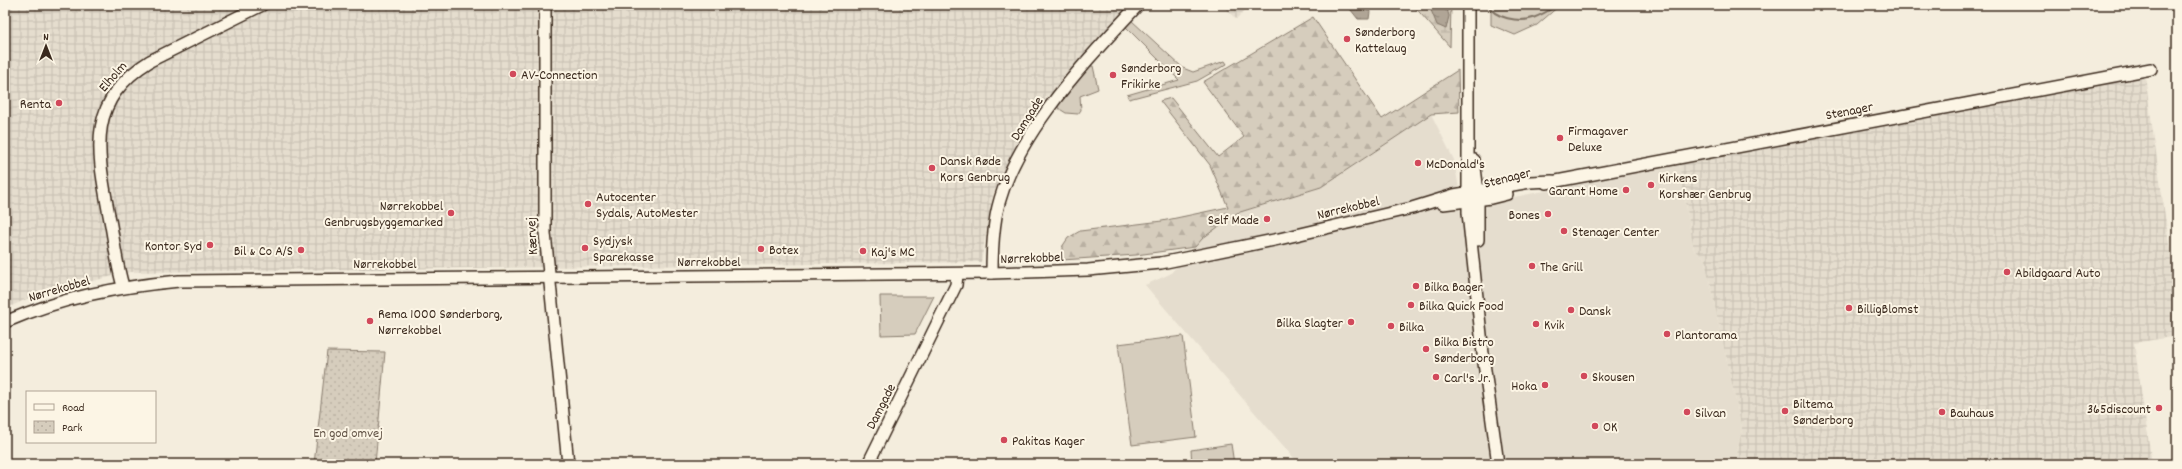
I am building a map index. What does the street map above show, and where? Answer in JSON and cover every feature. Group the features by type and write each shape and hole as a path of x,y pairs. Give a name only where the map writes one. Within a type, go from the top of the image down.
{"street":[{"name":"Elholm","path":"123,286 103,183 99,146 102,117 110,98 135,70 262,5"},
{"name":"Kærvej","path":"546,5 545,233 568,464"},
{"name":"Damgade","path":"992,273 996,215 1014,168 1028,141 1050,106 1083,64 1138,5"},
{"path":"1468,5 1469,107 1475,269 1484,363 1498,464"},
{"name":"Stenager","path":"1473,196 1491,198 1552,181 2151,69"},
{"name":"Nørrekobbel","path":"5,322 30,311 59,302 123,286 179,281 957,274 1088,270 1160,263 1264,242 1412,208 1473,196"},
{"name":"Damgade","path":"868,464 956,285 957,274"}],"shaded area":[{"path":"5,5 1147,5 1066,93 1048,95 1017,143 993,194 981,262 130,272 38,294 5,309"},
{"path":"1221,5 1250,5 1236,19"},
{"path":"2145,76 2177,300 2177,336 2134,343 2152,464 1735,464 1742,429 1704,257 1694,250 1679,165"},
{"path":"1431,114 1454,160 1462,207 1679,165 1694,250 1704,257 1742,429 1735,464 1299,464 1145,285 1170,274 1203,238 1237,213 1321,187"}],"green space":[{"path":"1413,5 1451,5 1450,47"},
{"path":"1491,5 1560,5 1537,25 1515,35 1491,25"},
{"path":"1313,17 1382,119 1458,70 1459,112 1431,114 1321,187 1237,213 1203,238 1195,247 1136,255 1062,260 1062,247 1068,238 1080,231 1162,221 1228,207 1210,165 1160,101 1171,98 1218,157 1244,137 1203,82"},
{"path":"1131,20 1183,68 1193,72 1225,61 1227,64 1197,81 1129,99 1127,95 1179,80 1126,27"},
{"path":"1087,66 1093,66 1098,89 1080,96 1081,110 1078,114 1066,113 1058,108 1058,105"},
{"path":"880,296 934,296 915,334 881,335"},
{"path":"1183,336 1196,437 1132,445 1118,344"},
{"name":"En god omvej","path":"327,351 385,352 375,464 314,464"},
{"path":"1231,444 1234,464 1192,464 1191,450"}],"water":[{"path":"1347,5 1367,5 1370,12 1369,19 1358,19"},
{"path":"1429,5 1446,5 1449,16 1446,29 1437,25"}],"waterway":[{"path":"1488,5 1501,16 1514,20 1536,17 1558,5"}],"place":[{"name":"Sønderborg Kattelaug","path":"1347,39"},
{"name":"AV-Connection","path":"513,74"},
{"name":"Sønderborg Frikirke","path":"1113,75"},
{"name":"Renta","path":"59,103"},
{"name":"Firmagaver Deluxe","path":"1560,138"},
{"name":"McDonald's","path":"1418,163"},
{"name":"Dansk Røde Kors Genbrug","path":"932,168"},
{"name":"Kirkens Korshær Genbrug","path":"1651,185"},
{"name":"Garant Home","path":"1626,190"},
{"name":"Autocenter Sydals, AutoMester","path":"588,204"},
{"name":"Nørrekobbel Genbrugsbyggemarked","path":"451,213"},
{"name":"Bones","path":"1548,214"},
{"name":"Self Made","path":"1267,219"},
{"name":"Stenager Center","path":"1564,231"},
{"name":"Kontor Syd","path":"210,245"},
{"name":"Sydjysk Sparekasse","path":"585,248"},
{"name":"Botex","path":"761,249"},
{"name":"Bil & Co A/S","path":"301,250"},
{"name":"Kaj's MC","path":"863,251"},
{"name":"The Grill","path":"1532,266"},
{"name":"Abildgaard Auto","path":"2007,272"},
{"name":"Bilka Bager","path":"1416,286"},
{"name":"Bilka Quick Food","path":"1411,305"},
{"name":"BilligBlomst","path":"1849,308"},
{"name":"Dansk","path":"1571,310"},
{"name":"Rema 1000 Sønderborg, Nørrekobbel","path":"370,321"},
{"name":"Bilka Slagter","path":"1351,322"},
{"name":"Kvik","path":"1536,324"},
{"name":"Bilka","path":"1391,326"},
{"name":"Plantorama","path":"1667,334"},
{"name":"Bilka Bistro Sønderborg","path":"1426,349"},
{"name":"Skousen","path":"1584,376"},
{"name":"Carl's Jr.","path":"1436,377"},
{"name":"Hoka","path":"1545,385"},
{"name":"365discount","path":"2159,408"},
{"name":"Biltema Sønderborg","path":"1785,411"},
{"name":"Silvan","path":"1687,412"},
{"name":"Bauhaus","path":"1942,412"},
{"name":"OK","path":"1595,426"},
{"name":"Pakitas Kager","path":"1004,440"}]}
